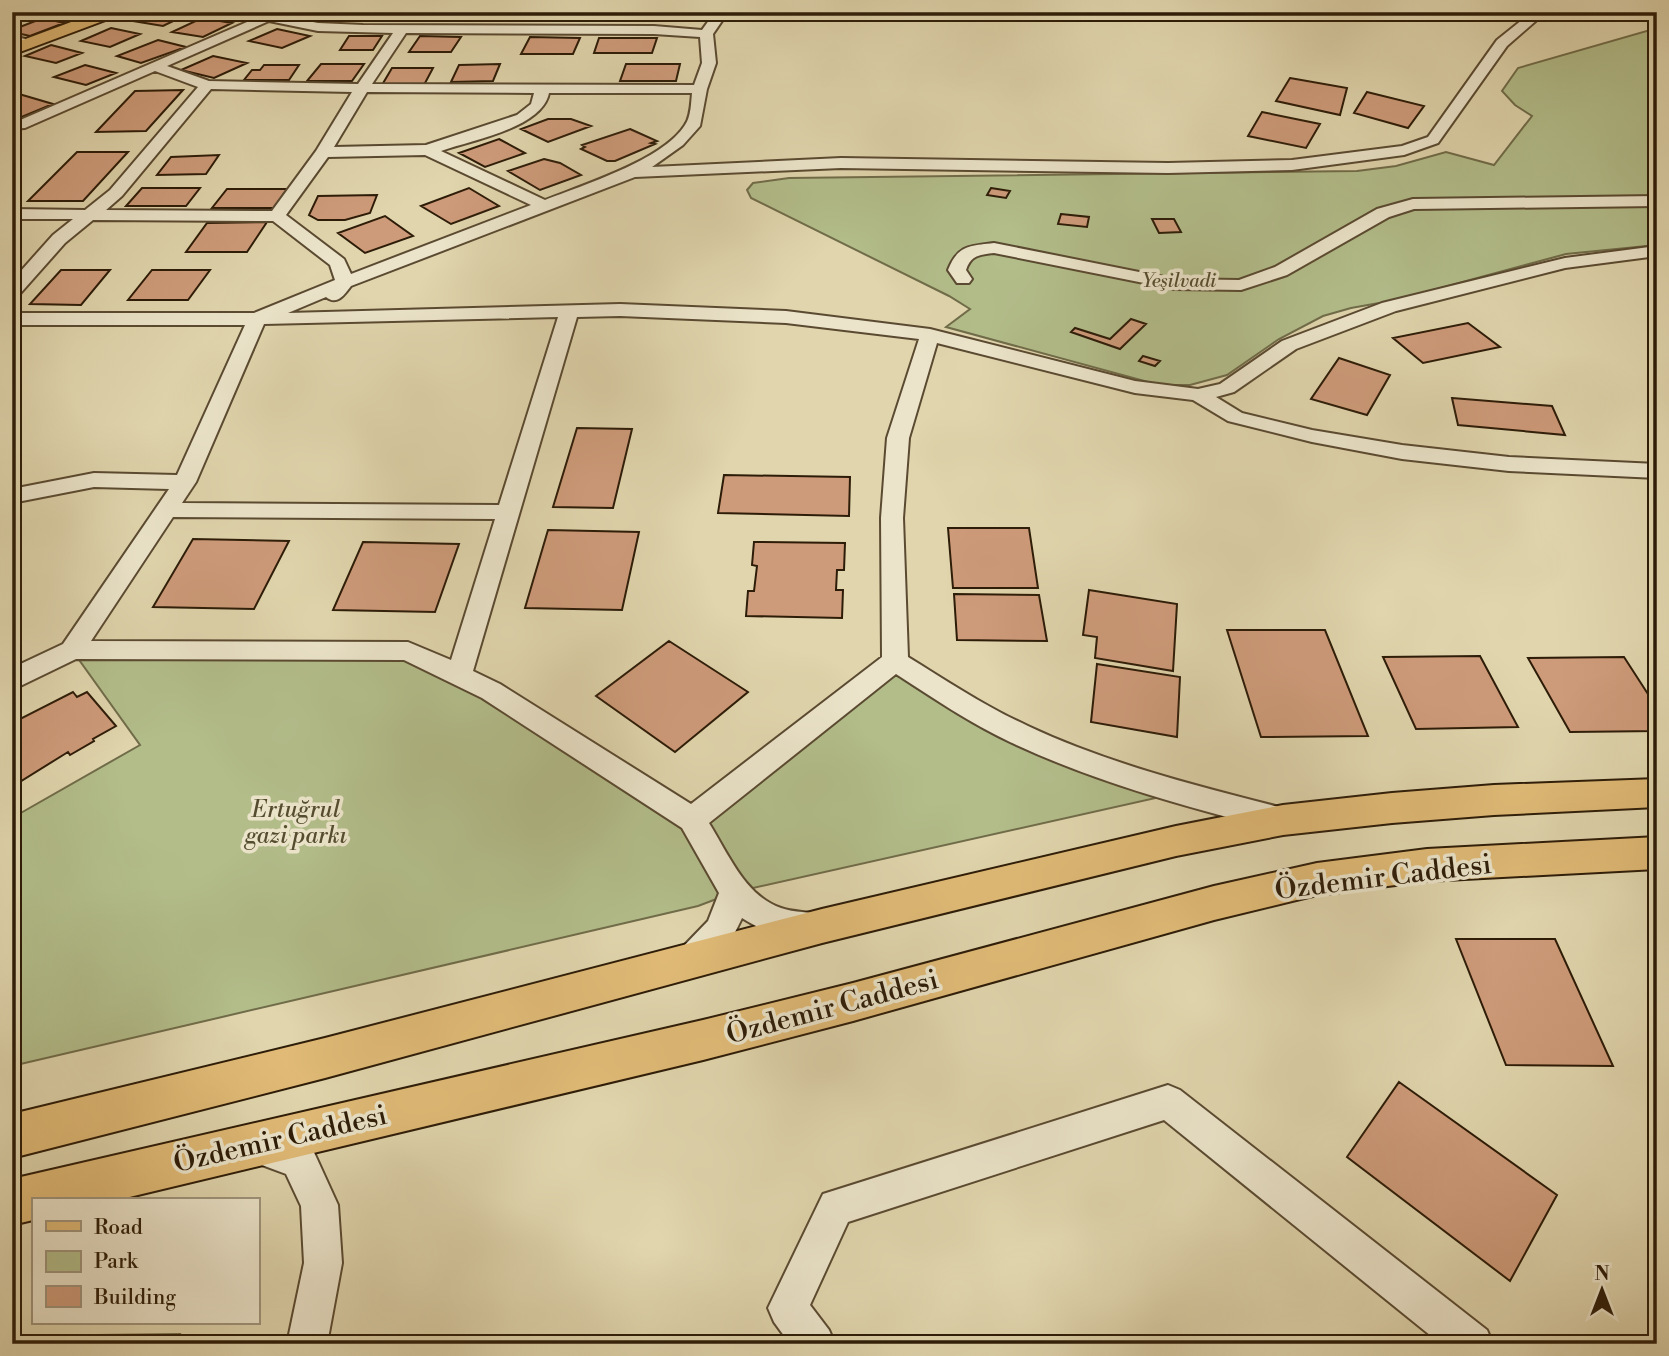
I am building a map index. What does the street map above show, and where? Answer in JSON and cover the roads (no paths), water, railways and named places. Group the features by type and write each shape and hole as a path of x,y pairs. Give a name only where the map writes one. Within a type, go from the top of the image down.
{"main road":[{"path":"12,50 113,12"},
{"path":"12,1136 325,1058 822,926 1176,841 1283,820 1494,800 1657,793"},
{"name":"Özdemir Caddesi","path":"12,1202 803,1015 1214,903 1317,879 1427,865 1657,853"}],"street":[{"path":"240,12 318,27 402,30 654,30 706,34"},
{"path":"72,650 185,482 257,319 345,282 633,172 678,142 693,126 700,89 709,63 706,34 722,12"},
{"path":"633,172 841,163 1182,168 1292,164 1393,152 1433,140 1502,43 1540,12"},
{"path":"15,127 266,18"},
{"path":"277,216 323,152 402,30"},
{"path":"12,40 30,44"},
{"path":"154,66 207,85 700,89"},
{"path":"12,292 59,239 116,193 207,85"},
{"path":"323,152 428,150 522,118 535,110 541,100 542,89"},
{"path":"428,150 545,206"},
{"path":"963,279 957,270 962,257 972,251 994,248 1174,284 1241,285 1281,271 1383,213 1413,204 1472,201 1657,201"},
{"path":"12,214 277,216 338,263 345,282"},
{"path":"12,319 257,319 569,312 699,312 786,317 930,335 1135,387 1198,395 1227,388 1289,345 1389,307 1565,263 1657,251"},
{"path":"340,317 335,311 332,298 345,282"},
{"path":"459,676 569,312"},
{"path":"895,661 892,518 898,438 930,335"},
{"path":"1198,395 1236,416 1311,436 1402,453 1509,464 1657,471"},
{"path":"12,496 94,480 185,482"},
{"path":"166,510 510,512"},
{"path":"12,680 72,650 408,651 491,691 692,820 735,892 770,919 795,926 822,926"},
{"path":"692,820 895,661"},
{"path":"895,661 962,704 1019,733 1069,754 1178,793 1283,820"},
{"path":"689,962 708,946 723,928 735,892"},
{"path":"815,1344 788,1308 836,1207 1168,1102 1473,1344"},
{"path":"254,1144 299,1161 319,1205 323,1263 307,1344"}],"park label":[{"name":"Yeşilvadi","path":"1179,280"},
{"name":"Ertuğrul gazi parkı","path":"296,822"}]}
